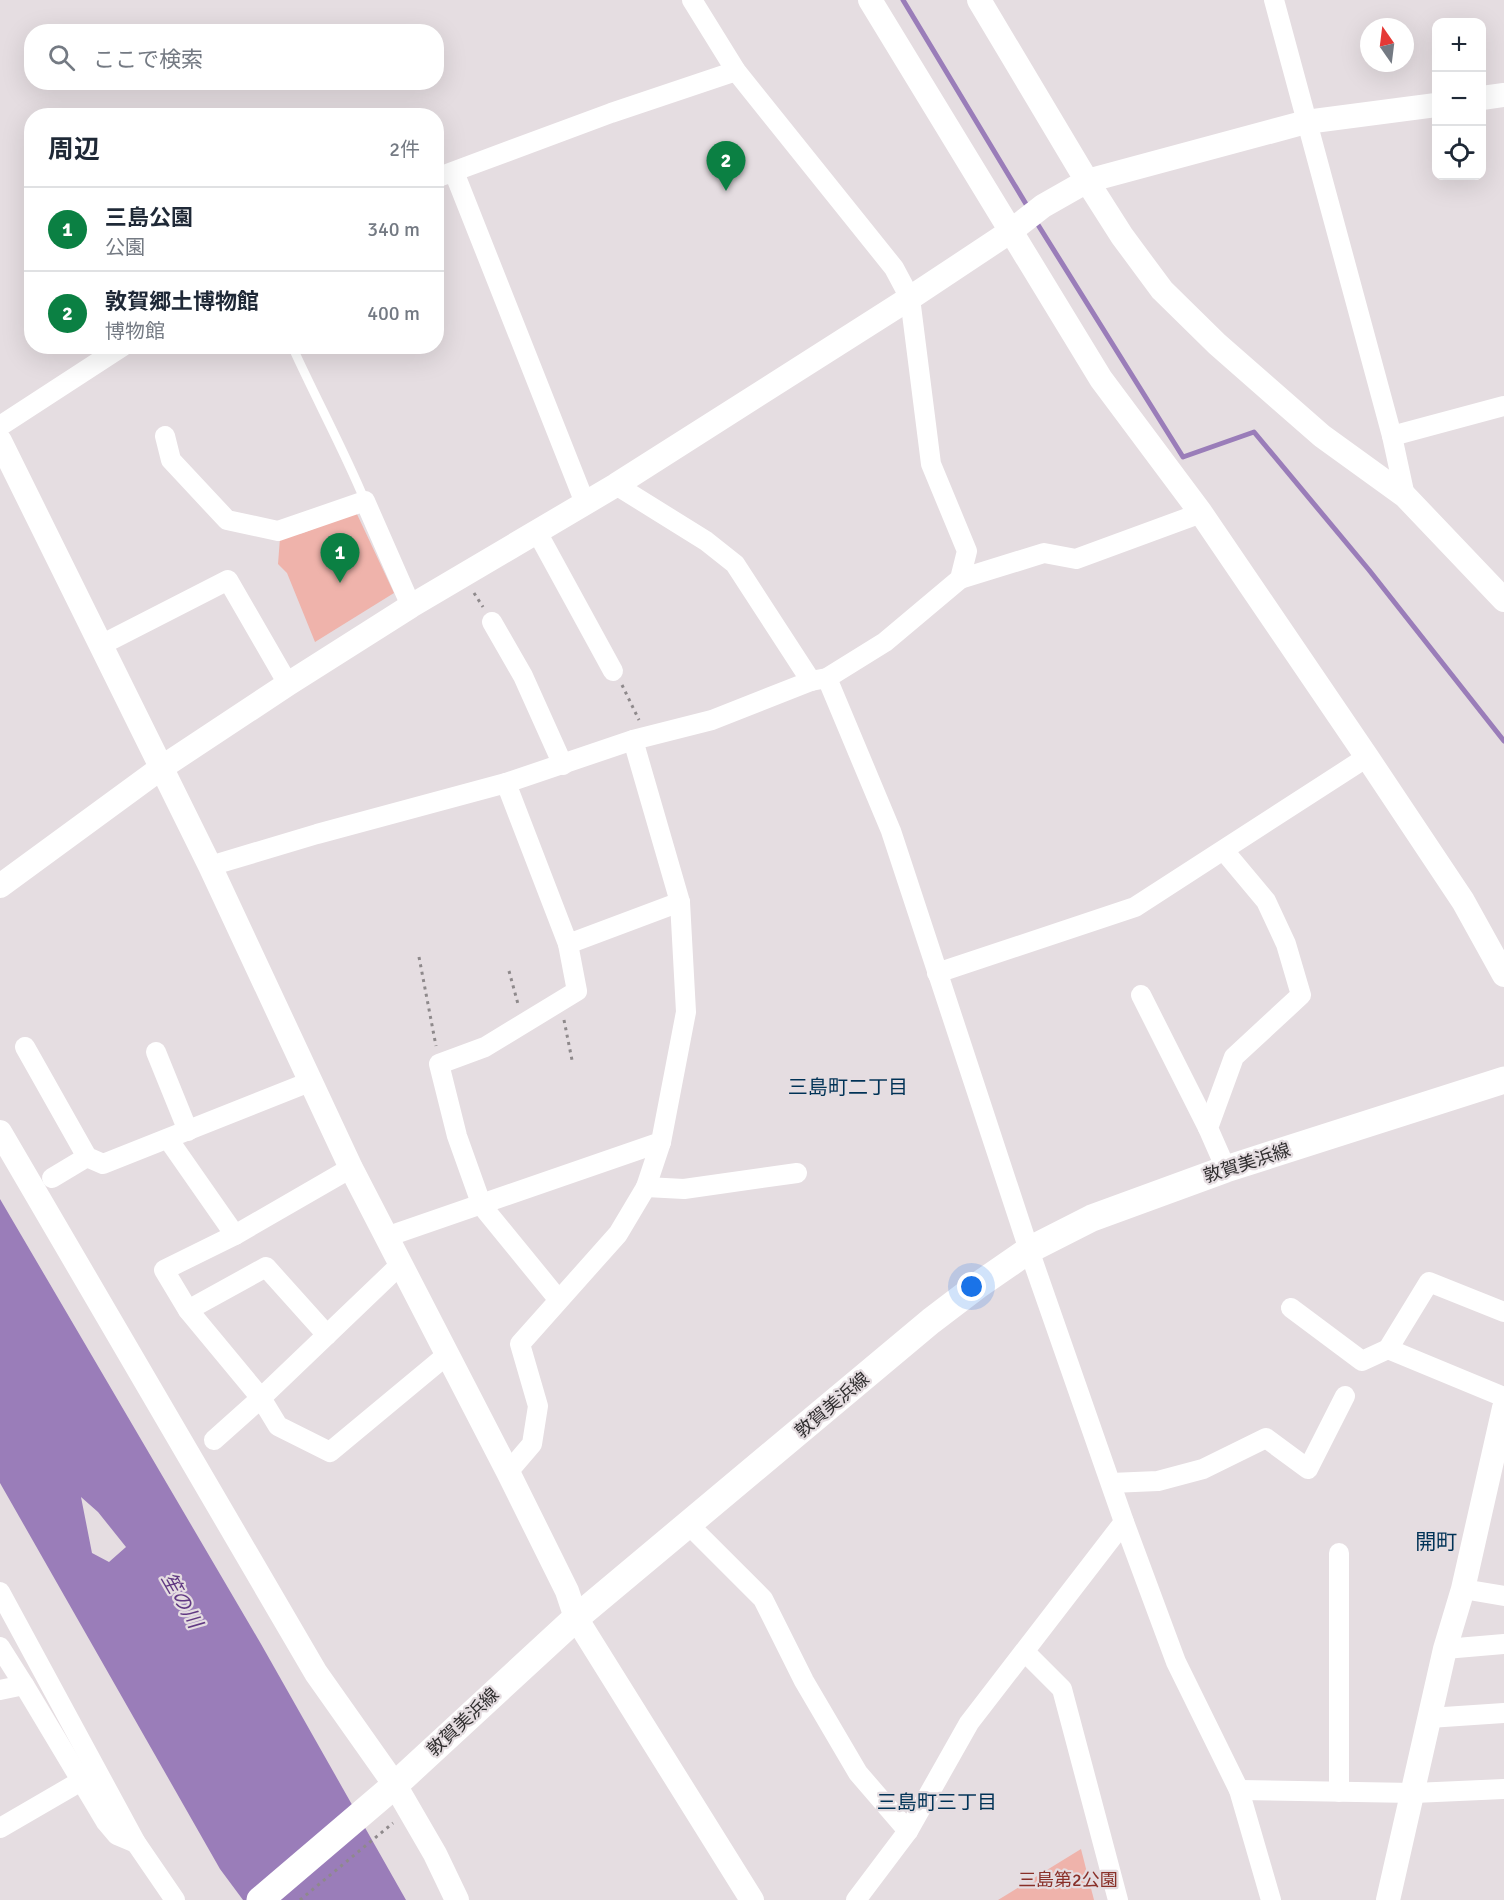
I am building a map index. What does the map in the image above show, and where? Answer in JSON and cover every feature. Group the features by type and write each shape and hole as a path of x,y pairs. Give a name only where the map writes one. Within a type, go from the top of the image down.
{"main road":[{"name":"敦賀美浜線","path":"260,1900 395,1785 576,1618 690,1526 931,1321 976,1286 1029,1250 1092,1218 1226,1169 1504,1080"}],"street":[{"path":"692,0 736,71 894,268 910,298 931,464 968,551 960,579"},
{"path":"870,0 1017,227 1101,379 1201,513 1367,757 1463,901 1504,975"},
{"path":"979,0 1087,181 1122,236 1162,290 1217,344 1322,436 1405,496 1504,600"},
{"path":"1274,0 1392,436 1405,496"},
{"path":"585,503 445,175 611,113 736,71"},
{"path":"1486,97 1504,95"},
{"path":"0,885 161,768 288,684 411,606 616,485 910,298 1017,227 1043,206 1087,181 1306,122 1432,106"},
{"path":"0,426 111,354"},
{"path":"1392,436 1504,406"},
{"path":"165,436 171,460 227,520 278,531 365,501 411,606"},
{"path":"0,441 210,866 351,1168 508,1472 567,1591 576,1618 752,1900"},
{"path":"616,485 706,541 735,564 819,679 891,831 1029,1250 1111,1483 1176,1662 1239,1790 1271,1900"},
{"path":"210,866 317,834 506,783 639,738 712,720 819,679 885,642 960,579 1044,553 1076,559 1201,513"},
{"path":"537,532 613,671"},
{"path":"101,645 228,580 288,684"},
{"path":"492,622 523,676 563,765"},
{"path":"508,1472 532,1444 538,1406 520,1344 618,1234 646,1187 661,1142 686,1012 681,902 639,738"},
{"path":"937,974 1136,907 1225,852 1367,757"},
{"path":"506,783 568,944 577,990 524,1026 485,1047 439,1064 457,1136 482,1206 558,1299"},
{"path":"1208,1128 1234,1057 1301,995 1286,944 1266,901 1225,852"},
{"path":"568,944 681,902"},
{"path":"1141,995 1208,1128 1226,1169"},
{"path":"26,1047 87,1157 103,1164 312,1081"},
{"path":"156,1052 188,1131"},
{"path":"0,1132 316,1673 395,1785 435,1854 457,1900"},
{"path":"168,1139 235,1235"},
{"path":"386,1237 482,1206 661,1142"},
{"path":"52,1178 87,1157"},
{"path":"351,1168 235,1235 164,1270 188,1310 261,1398 278,1426 330,1452 448,1354"},
{"path":"646,1187 684,1189 797,1173"},
{"path":"214,1440 401,1264"},
{"path":"188,1310 266,1267 327,1335"},
{"path":"1291,1308 1362,1361 1388,1349 1429,1282 1504,1312"},
{"path":"1388,1349 1504,1397"},
{"path":"1111,1483 1158,1481 1203,1469 1266,1438 1308,1469 1344,1396"},
{"path":"1388,1900 1445,1649 1463,1589 1504,1408"},
{"path":"856,1900 908,1831 969,1723 1125,1522"},
{"path":"690,1526 763,1599 804,1681 858,1773 908,1831"},
{"path":"1339,1553 1339,1792"},
{"path":"1463,1589 1504,1596"},
{"path":"0,1592 136,1843 175,1900"},
{"path":"1445,1649 1504,1644"},
{"path":"0,1647 105,1822 117,1835 136,1843"},
{"path":"1025,1652 1062,1689 1118,1900"},
{"path":"0,1690 24,1685"},
{"path":"1429,1718 1504,1713"},
{"path":"0,1828 81,1781"},
{"path":"1239,1790 1414,1793 1504,1789"}],"lane":[{"path":"296,354 316,400 341,443 365,501"}],"path":[{"path":"463,575 492,622"},
{"path":"613,671 631,699 639,738"},
{"path":"419,957 439,1064"},
{"path":"509,971 524,1026"},
{"path":"560,1001 573,1060"},
{"path":"300,1900 396,1820"}],"green space":[{"path":"356,512 394,593 315,642 287,573 278,564 280,538 303,533"},
{"name":"三島第2公園","path":"1081,1849 1094,1900 998,1900"}],"water":[{"name":"笙の川","path":"0,1199 261,1644 406,1900 243,1900 220,1869 0,1483","holes":["81,1497 98,1512 126,1547 109,1562 92,1553"]}],"waterway":[{"path":"903,0 1029,209"},
{"path":"1035,220 1183,457 1254,432 1369,570 1504,741"}],"place":[{"name":"敦賀郷土博物館","path":"726,191"},
{"name":"三島公園","path":"340,583"}],"district":[{"name":"三島町二丁目","path":"848,1087"},
{"name":"開町","path":"1436,1542"},
{"name":"三島町三丁目","path":"937,1802"}]}
